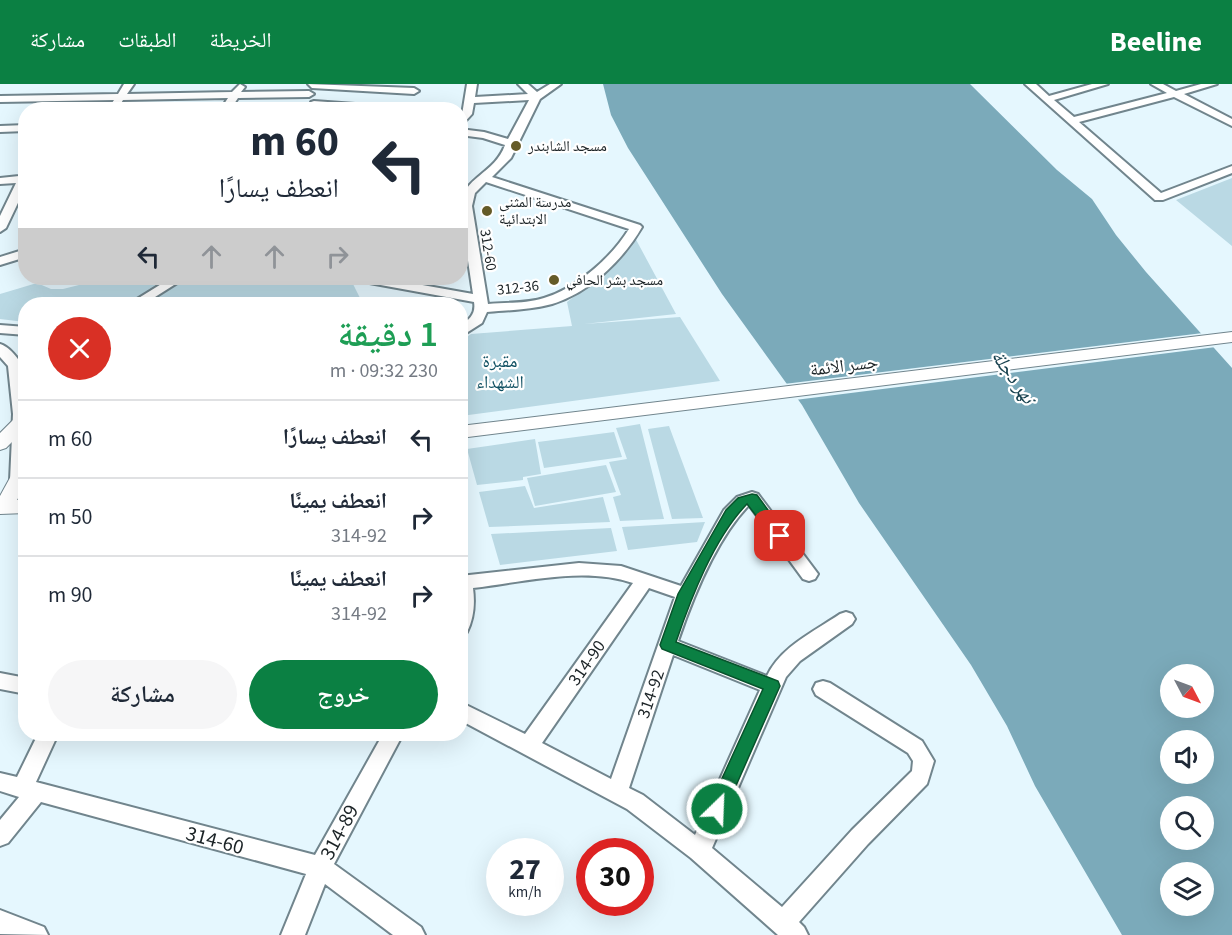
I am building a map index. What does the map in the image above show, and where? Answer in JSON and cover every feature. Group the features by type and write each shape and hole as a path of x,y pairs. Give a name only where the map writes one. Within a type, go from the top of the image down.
{"main road":[{"name":"جسر الائمة","path":"468,431 1232,337"},
{"path":"0,444 18,426"},
{"path":"14,481 1,507 18,506"}],"street":[{"path":"58,102 66,84"},
{"path":"118,102 129,84"},
{"path":"230,102 242,84"},
{"path":"468,109 472,84"},
{"path":"523,84 536,98"},
{"path":"470,100 536,98 556,84"},
{"path":"1030,84 1159,198 1232,169"},
{"path":"1047,99 1103,84"},
{"path":"1156,84 1232,123"},
{"path":"1072,121 1212,84"},
{"path":"1,94 121,97 235,94 311,88 417,87"},
{"path":"405,102 417,87"},
{"name":"312-60","path":"468,191 502,163 536,98"},
{"path":"0,129 18,128"},
{"path":"468,134 511,143"},
{"path":"0,181 18,178"},
{"name":"312-36","path":"468,300 482,303 537,303 556,298 611,260 636,227 484,178"},
{"path":"0,228 4,210 18,188"},
{"path":"0,261 18,255"},
{"name":"312-60","path":"468,261 482,303"},
{"path":"148,297 167,285"},
{"name":"312-36","path":"397,285 454,297"},
{"path":"468,327 477,320 482,303"},
{"path":"0,328 18,330"},
{"path":"0,348 15,365 18,400"},
{"path":"14,481 18,443"},
{"name":"314-92","path":"617,793 685,594 730,514 742,501 752,498 809,574"},
{"path":"468,581 579,569 621,572 685,594"},
{"name":"314-90","path":"528,746 645,580"},
{"path":"699,851 772,686 784,664 846,619"},
{"path":"667,645 772,686"},
{"path":"0,681 18,684"},
{"path":"468,714 635,802 699,851 789,929 860,837 920,777 925,765 924,757 915,747 823,689"},
{"path":"0,836 29,791 46,741"},
{"name":"314-89","path":"293,935 321,867 384,741"},
{"name":"314-60","path":"0,782 321,867 413,935"},
{"path":"0,922 36,935"}],"green space":[{"path":"1232,178 1232,246 1176,200"},
{"name":"مقبرة الشهداء","path":"633,234 676,314 584,324 680,317 720,381 468,415 468,336 471,334 572,326 567,302 614,266"},
{"path":"30,285 63,289 79,285 160,285 141,297 18,297 18,321 0,319 0,294"},
{"path":"177,285 354,285 360,297 157,297"},
{"path":"640,424 664,519 620,521 613,497 621,495 609,462 627,459 616,428"},
{"path":"669,426 703,518 672,519 648,429"},
{"path":"614,432 622,457 544,468 538,442"},
{"path":"535,439 541,474 523,477 523,480 477,485 468,449"},
{"path":"606,465 616,492 535,506 527,478"},
{"path":"525,486 534,508 603,497 610,522 489,527 479,492"},
{"path":"705,522 697,542 628,550 622,527"},
{"path":"611,528 617,551 500,565 491,534"}],"water":[{"name":"نهر دجلة","path":"603,84 970,84 1057,170 1092,199 1116,235 1146,272 1232,368 1232,935 1122,935 1035,786 1007,726 971,665 859,503 802,405 722,294 628,148 611,115"}],"pier":[{"path":"1203,333 1216,347 795,400 784,384"}],"place":[{"name":"مسجد الشابندر","path":"516,146"},
{"name":"مدرسة المثنى الابتدائية","path":"487,211"},
{"name":"مسجد بشر الحافي","path":"554,280"}],"route":[{"path":"717,809 772,686 667,645 685,594 730,514 742,501 752,498 780,536"}]}
